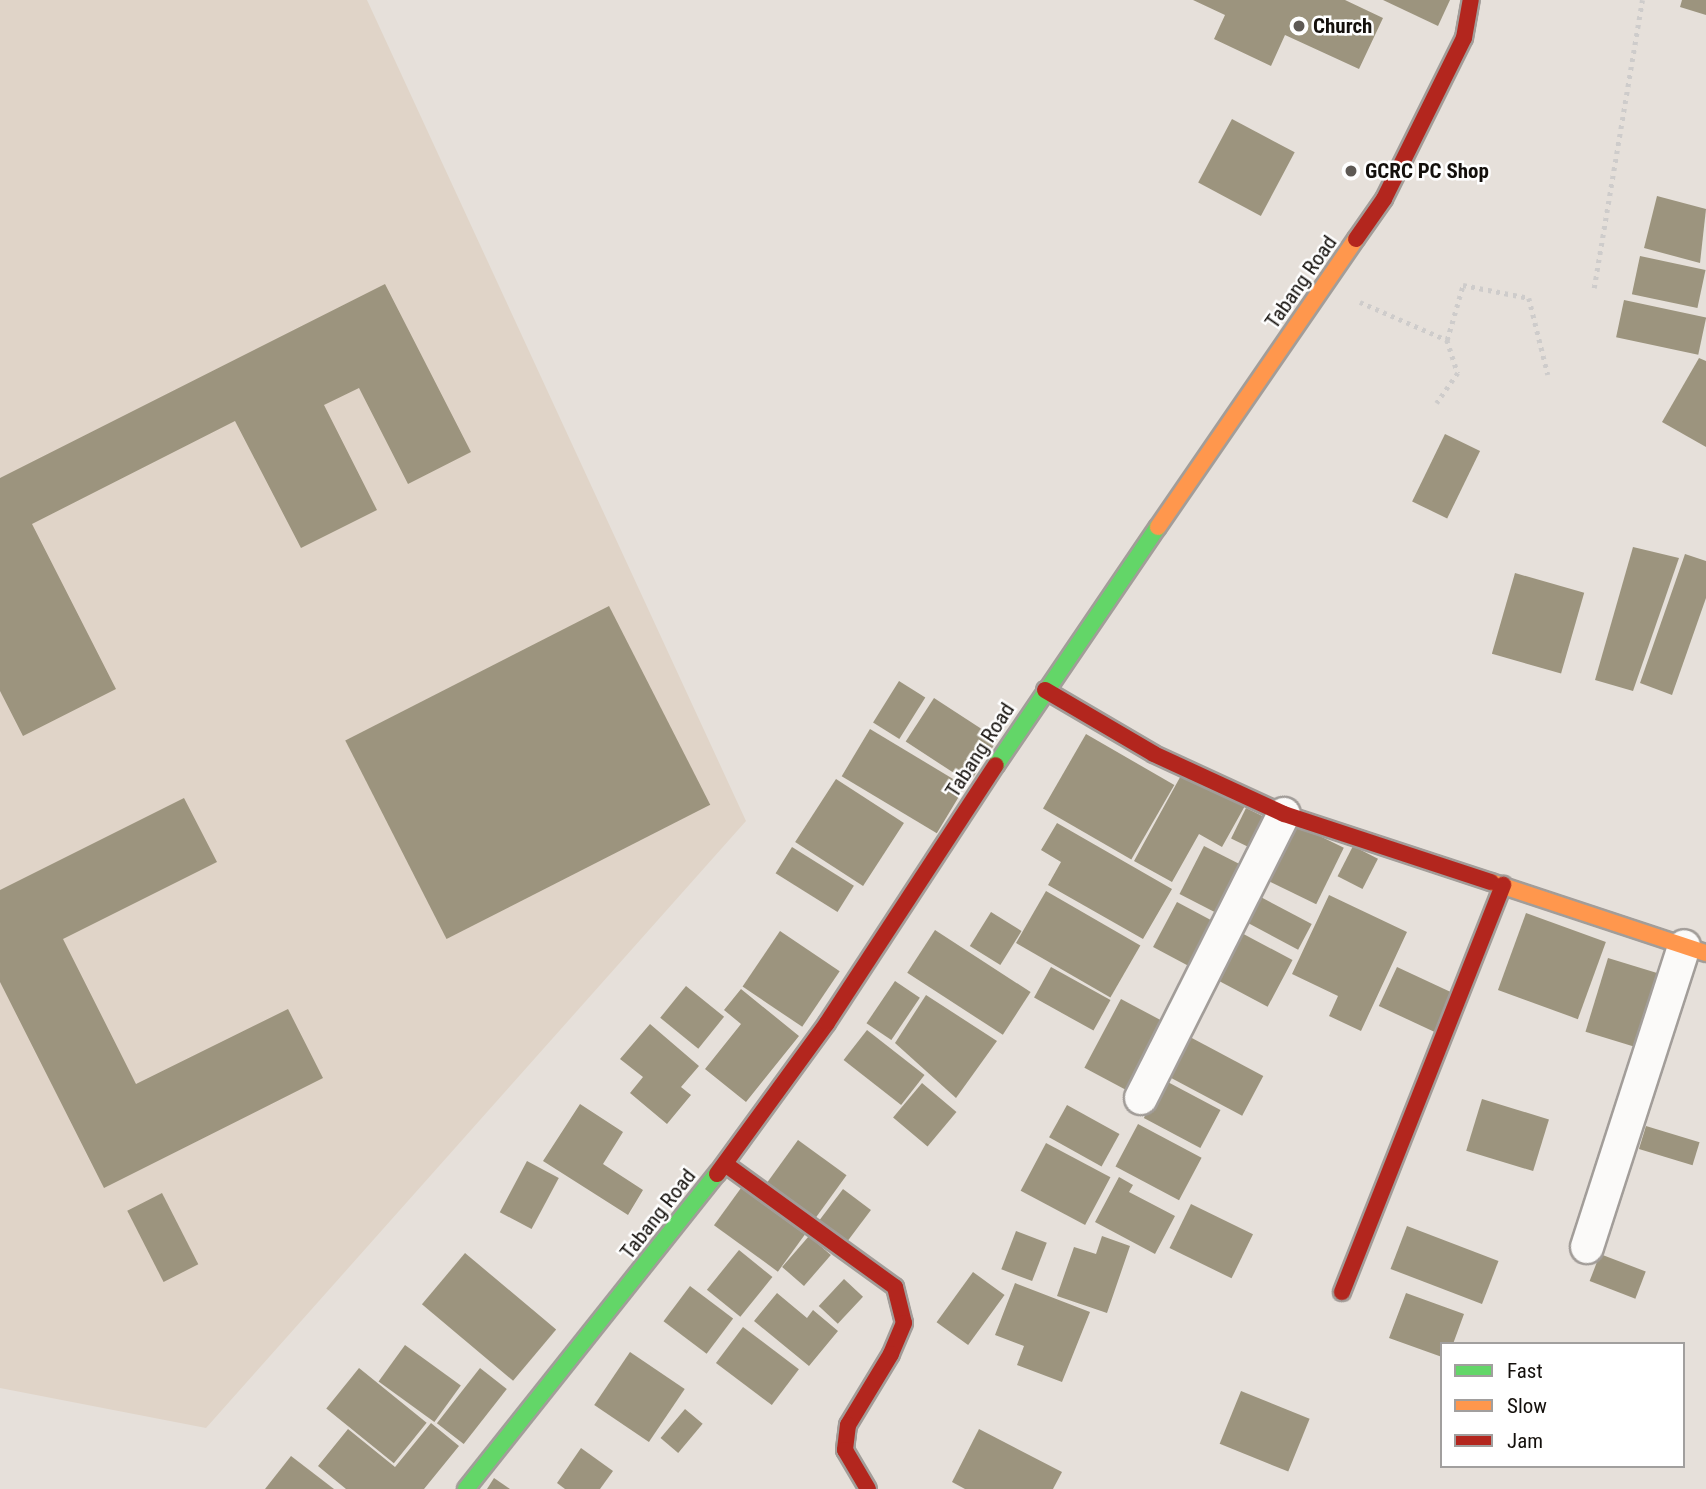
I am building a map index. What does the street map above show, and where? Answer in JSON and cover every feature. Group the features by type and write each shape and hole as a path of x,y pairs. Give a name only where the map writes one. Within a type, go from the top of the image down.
{"main road":[{"name":"Tabang Road","path":"467,1489 725,1164 827,1023 1045,690 1384,200 1464,38 1471,0"},
{"path":"1045,690 1154,754 1284,814 1695,950"},
{"path":"1342,1292 1503,885"},
{"path":"725,1164 895,1287 904,1323 891,1354 848,1425 845,1450 868,1489"}],"street":[{"path":"1141,1098 1284,814"},
{"path":"1587,1247 1695,950"}],"path":[{"path":"1594,288 1642,0"},
{"path":"1437,403 1458,373 1447,340 1463,285 1529,298 1548,374"},
{"path":"1324,286 1447,340"}],"shaded area":[{"path":"0,0 367,0 746,821 206,1428 0,1388"}],"building":[{"name":"Church","path":"1193,0 1345,0 1383,18 1359,69 1285,35 1271,66 1214,39 1225,15"},
{"path":"1383,0 1450,0 1438,26"},
{"path":"1682,0 1706,0 1706,15 1680,7"},
{"path":"1232,119 1295,152 1261,216 1198,183"},
{"path":"1657,196 1706,209 1700,263 1644,248"},
{"path":"1640,256 1706,270 1697,308 1632,294"},
{"path":"385,284 471,452 408,484 359,388 324,405 377,510 301,548 235,421 32,524 116,689 23,736 0,691 0,478"},
{"path":"1624,300 1706,317 1698,355 1616,337"},
{"path":"1699,358 1706,361 1706,447 1662,422"},
{"path":"1445,434 1480,451 1447,519 1412,501"},
{"path":"1633,547 1679,558 1633,691 1595,680"},
{"path":"1685,554 1706,561 1706,598 1672,695 1640,683"},
{"path":"1515,573 1584,593 1561,674 1492,654"},
{"path":"609,606 710,805 447,939 345,740"},
{"path":"899,681 925,697 899,739 873,723"},
{"path":"934,698 998,739 969,783 906,742"},
{"path":"870,729 965,786 937,833 842,776"},
{"path":"1086,734 1174,785 1131,859 1043,808"},
{"path":"1184,770 1246,804 1222,847 1199,834 1172,882 1134,861"},
{"path":"836,779 904,823 863,886 795,842"},
{"path":"184,798 217,862 63,939 136,1084 288,1009 323,1078 104,1188 0,982 0,890"},
{"path":"1246,808 1268,819 1254,850 1231,839"},
{"path":"1289,821 1344,848 1316,904 1261,878"},
{"path":"1057,823 1172,889 1143,939 1048,885 1061,862 1041,850"},
{"path":"1204,846 1251,870 1227,918 1179,894"},
{"path":"1353,846 1378,859 1363,889 1338,876"},
{"path":"792,847 854,886 837,912 776,873"},
{"path":"1046,891 1140,945 1110,997 1016,943"},
{"path":"1257,895 1312,924 1298,950 1243,921"},
{"path":"1329,895 1407,932 1361,1031 1329,1016 1338,996 1292,974"},
{"path":"1177,902 1223,926 1199,971 1153,947"},
{"path":"991,912 1022,931 1000,965 970,946"},
{"path":"1526,913 1606,942 1578,1019 1498,990"},
{"path":"935,930 1031,992 1003,1035 907,973"},
{"path":"1236,930 1293,960 1268,1007 1211,977"},
{"path":"780,931 840,971 802,1027 743,987"},
{"path":"1608,958 1664,975 1642,1049 1585,1032"},
{"path":"1051,967 1110,1000 1094,1031 1034,998"},
{"path":"1397,967 1452,993 1434,1032 1379,1006"},
{"path":"895,981 920,998 891,1040 866,1023"},
{"path":"686,986 724,1017 698,1049 660,1018"},
{"path":"741,989 799,1036 746,1102 705,1069 741,1024 724,1010"},
{"path":"926,995 997,1041 956,1098 895,1043"},
{"path":"1121,999 1173,1027 1136,1096 1084,1068"},
{"path":"650,1024 699,1066 681,1087 691,1095 667,1124 630,1093 643,1077 620,1059"},
{"path":"867,1030 925,1075 901,1105 844,1060"},
{"path":"1190,1037 1263,1076 1242,1116 1169,1077"},
{"path":"1164,1080 1221,1110 1200,1148 1144,1118"},
{"path":"922,1083 956,1112 928,1146 893,1117"},
{"path":"1482,1099 1549,1119 1533,1171 1466,1151"},
{"path":"580,1104 623,1132 603,1164 643,1190 628,1215 543,1161"},
{"path":"1067,1105 1119,1134 1102,1166 1049,1137"},
{"path":"1138,1124 1202,1158 1179,1200 1115,1166"},
{"path":"1646,1126 1700,1142 1693,1165 1639,1149"},
{"path":"798,1140 847,1175 812,1222 764,1187"},
{"path":"1046,1143 1110,1177 1085,1225 1021,1191"},
{"path":"527,1161 559,1178 532,1229 500,1212"},
{"path":"1119,1177 1133,1185 1129,1192 1175,1216 1155,1254 1095,1222"},
{"path":"741,1188 805,1234 778,1272 714,1225"},
{"path":"843,1189 871,1210 846,1243 818,1222"},
{"path":"162,1193 198,1264 164,1282 127,1211"},
{"path":"1191,1204 1253,1234 1232,1278 1170,1248"},
{"path":"1407,1226 1498,1261 1482,1304 1391,1269"},
{"path":"1016,1231 1047,1243 1032,1281 1001,1269"},
{"path":"809,1236 831,1255 804,1286 782,1267"},
{"path":"1102,1236 1130,1246 1107,1313 1057,1296 1074,1247 1096,1254"},
{"path":"739,1250 772,1277 740,1317 707,1290"},
{"path":"465,1253 556,1329 513,1381 422,1304"},
{"path":"1600,1254 1646,1272 1635,1299 1590,1281"},
{"path":"973,1272 1005,1295 968,1345 937,1322"},
{"path":"844,1279 863,1297 838,1324 819,1306"},
{"path":"1015,1283 1090,1312 1062,1382 1017,1365 1024,1346 995,1335"},
{"path":"690,1286 733,1318 707,1354 664,1321"},
{"path":"777,1293 807,1318 813,1310 838,1331 809,1366 754,1321"},
{"path":"1406,1293 1464,1314 1454,1342 1440,1342 1440,1356 1389,1338"},
{"path":"743,1327 799,1369 772,1405 716,1363"},
{"path":"405,1345 461,1386 434,1422 379,1381"},
{"path":"630,1352 685,1389 649,1442 594,1405"},
{"path":"359,1368 427,1423 394,1463 326,1408"},
{"path":"480,1368 507,1389 464,1444 437,1423"},
{"path":"1241,1391 1310,1419 1288,1472 1220,1444"},
{"path":"685,1409 703,1424 678,1453 661,1438"},
{"path":"431,1423 459,1446 424,1489 346,1489 318,1466 348,1429 395,1467"},
{"path":"979,1429 1062,1472 1053,1489 965,1489 952,1482"},
{"path":"581,1448 613,1471 600,1489 565,1489 557,1483"},
{"path":"291,1456 334,1489 265,1489"},
{"path":"494,1478 510,1489 487,1489"}],"traffic: fast":[{"path":"996,765 1158,527"},
{"path":"466,1489 717,1174"}],"traffic: slow":[{"path":"1158,527 1356,239"},
{"path":"1491,882 1706,953"}],"traffic: jam":[{"path":"1356,239 1384,199 1464,38 1471,0"},
{"path":"1045,690 1154,754 1284,814 1491,882"},
{"path":"717,1174 827,1023 996,765"},
{"path":"1342,1292 1503,885"},
{"path":"725,1164 895,1287 904,1323 891,1354 848,1425 845,1450 868,1489"}],"place":[{"name":"Church","path":"1299,26"},
{"name":"GCRC PC Shop","path":"1351,171"}]}
